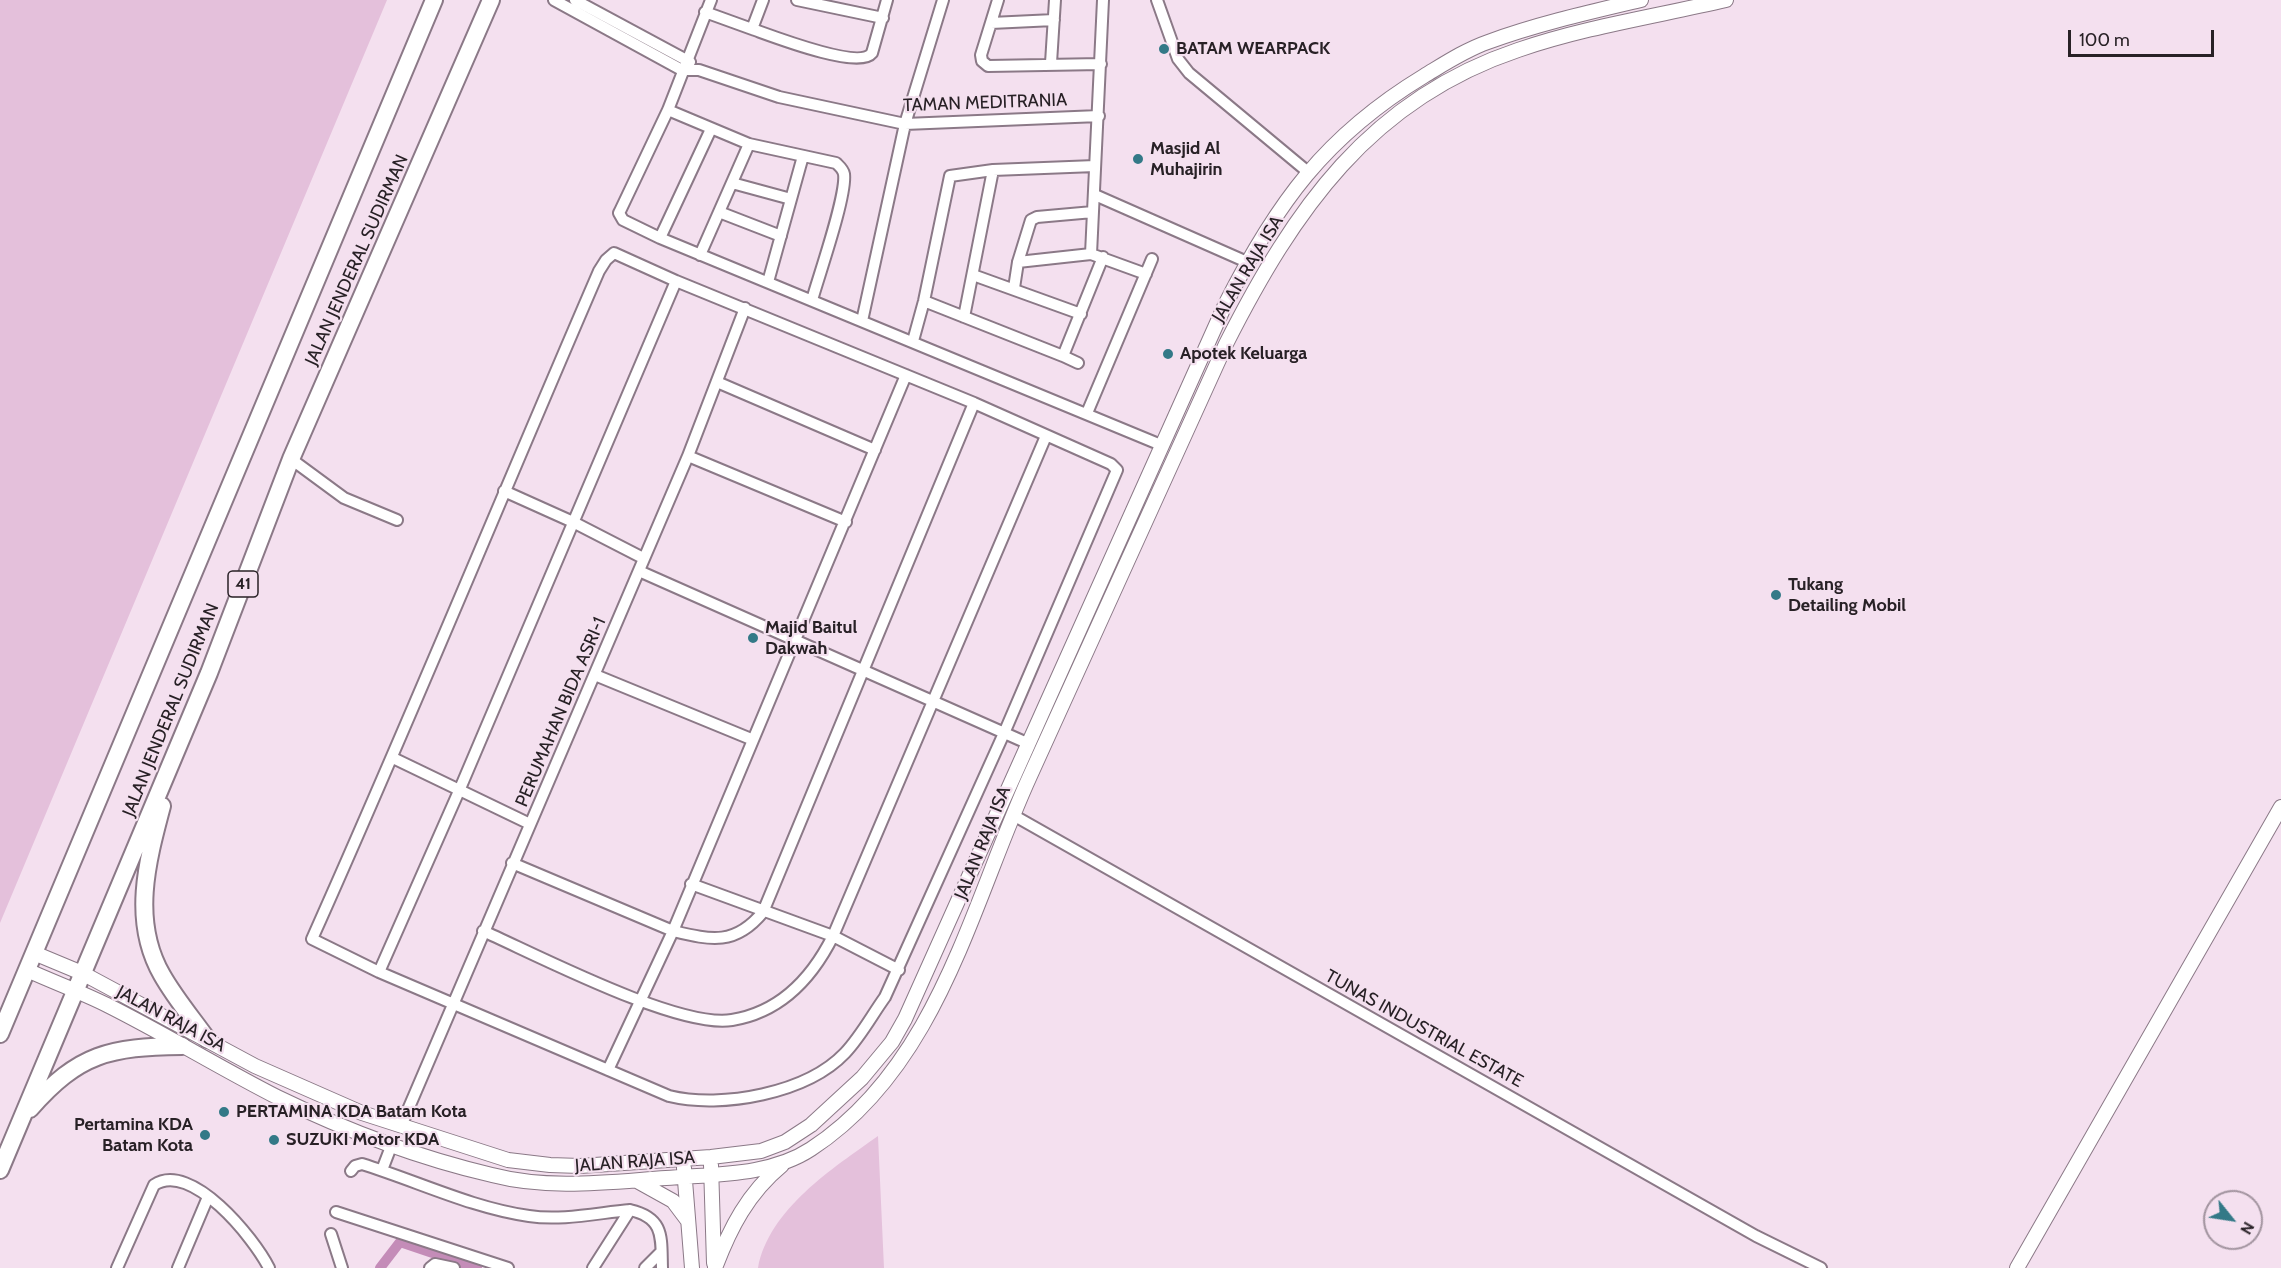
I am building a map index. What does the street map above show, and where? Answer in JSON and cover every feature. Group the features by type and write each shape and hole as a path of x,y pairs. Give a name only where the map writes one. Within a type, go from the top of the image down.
{"highway":[{"name":"JALAN JENDERAL SUDIRMAN","path":"0,1034 434,0"},
{"name":"JALAN JENDERAL SUDIRMAN","path":"0,1170 176,750 291,459 491,0"},
{"path":"176,750 146,871 143,900 146,928 161,973 207,1039"},
{"path":"21,1120 54,1082 81,1062 128,1048 182,1046"}],"main road":[{"name":"JALAN RAJA ISA","path":"34,953 81,973 284,1080 362,1113 508,1160 580,1166 711,1157 761,1151 785,1142 811,1125 837,1103 879,1059 901,1027 922,987 1027,743 1246,262 1290,194 1347,130 1398,92 1486,42 1641,0"},
{"name":"JALAN RAJA ISA","path":"27,970 105,1004 294,1104 392,1144 489,1175 516,1180 574,1185 685,1177 758,1170 808,1151 853,1115 894,1069 913,1041 943,986 1013,815 1226,344 1258,280 1326,182 1359,144 1407,107 1457,76 1518,50 1726,0"},
{"path":"1398,92 1407,107"},
{"path":"2017,1268 2281,807"},
{"path":"999,808 1013,815"},
{"path":"2027,1268 2281,826"},
{"path":"711,1157 715,1268"},
{"path":"683,1158 692,1268"},
{"path":"715,1268 731,1227 749,1200 769,1176 789,1160"},
{"path":"636,1180 656,1189 673,1201 688,1221"}],"street":[{"name":"TAMAN MEDITRANIA","path":"554,0 682,70 699,70 779,97 905,124 1099,116"},
{"name":"TAMAN MEDITRANIA","path":"575,0 687,59 699,70"},
{"path":"711,0 668,110 619,213 623,220 700,255 1161,445"},
{"path":"752,29 763,0"},
{"path":"797,0 883,18"},
{"path":"705,12 813,50 862,59 872,53 887,0"},
{"path":"862,321 905,124 943,0"},
{"path":"998,0 981,55 982,61 988,66 1051,63 1101,64"},
{"path":"1051,63 1055,0"},
{"path":"1091,254 1103,0"},
{"path":"1157,0 1178,59 1189,73 1308,172"},
{"path":"991,23 1054,20"},
{"path":"645,50 650,40"},
{"path":"668,110 749,144 836,163 844,173 842,194 812,300"},
{"path":"660,238 711,129"},
{"path":"700,255 749,144"},
{"path":"768,282 803,156"},
{"path":"913,341 924,301 949,177 953,174 993,170 1095,166"},
{"path":"964,316 993,170"},
{"path":"732,183 791,199"},
{"path":"1095,195 1246,262"},
{"path":"719,212 781,236"},
{"path":"1014,288 1018,262 1028,226 1033,219 1093,212"},
{"path":"614,253 675,281 745,308 974,403 1111,464 1117,472 1005,731 885,997 845,1053 830,1067 802,1081 770,1092 713,1102 681,1099 608,1070 379,972 312,939 393,758 504,491 606,260 614,253"},
{"path":"1018,262 1091,254 1146,274"},
{"path":"1063,356 1103,257"},
{"path":"1087,413 1152,259"},
{"path":"973,275 1081,314"},
{"path":"379,972 459,791 675,281"},
{"path":"924,301 1078,363"},
{"name":"PERUMAHAN BIDA ASRI-1","path":"401,1126 688,456 745,308"},
{"path":"608,1070 673,931 751,739 846,522 906,375"},
{"path":"717,382 874,450"},
{"path":"512,863 673,931 701,938 722,939 746,928 763,912 974,403"},
{"path":"483,931 641,1001 709,1020 730,1021 749,1016 770,1008 792,994 820,962 833,936 1046,436"},
{"path":"688,456 846,522"},
{"path":"291,459 344,498 397,520"},
{"path":"504,491 573,522 644,558"},
{"path":"639,571 1005,731 1027,743"},
{"path":"595,675 751,739"},
{"path":"393,758 530,824"},
{"name":"TUNAS INDUSTRIAL ESTATE","path":"1013,815 1756,1236 1821,1268"},
{"path":"691,884 833,936 899,970"},
{"path":"382,1170 392,1144"},
{"path":"351,1171 359,1164 443,1192 528,1216 630,1210 642,1213 655,1222 659,1229 662,1268"},
{"path":"117,1268 154,1185 169,1179 186,1184 208,1197 231,1217 268,1268"},
{"path":"178,1268 208,1197"},
{"path":"593,1268 630,1210"},
{"path":"336,1212 508,1268"},
{"path":"331,1234 342,1268"},
{"path":"645,1268 661,1252"},
{"path":"430,1268 435,1264 454,1268"}],"shaded area":[{"path":"0,0 387,0 0,923"},
{"path":"878,1136 884,1268 758,1268 764,1247 775,1227 789,1209 823,1176"}],"waterway":[{"path":"380,1268 400,1242 477,1268"}],"place":[{"name":"BATAM WEARPACK","path":"1164,49"},
{"name":"Masjid Al Muhajirin","path":"1138,159"},
{"name":"Apotek Keluarga","path":"1168,354"},
{"name":"Tukang Detailing Mobil","path":"1776,595"},
{"name":"Majid Baitul Dakwah","path":"753,638"},
{"name":"PERTAMINA KDA Batam Kota","path":"224,1112"},
{"name":"Pertamina KDA Batam Kota","path":"205,1135"},
{"name":"SUZUKI Motor KDA","path":"274,1140"}]}
